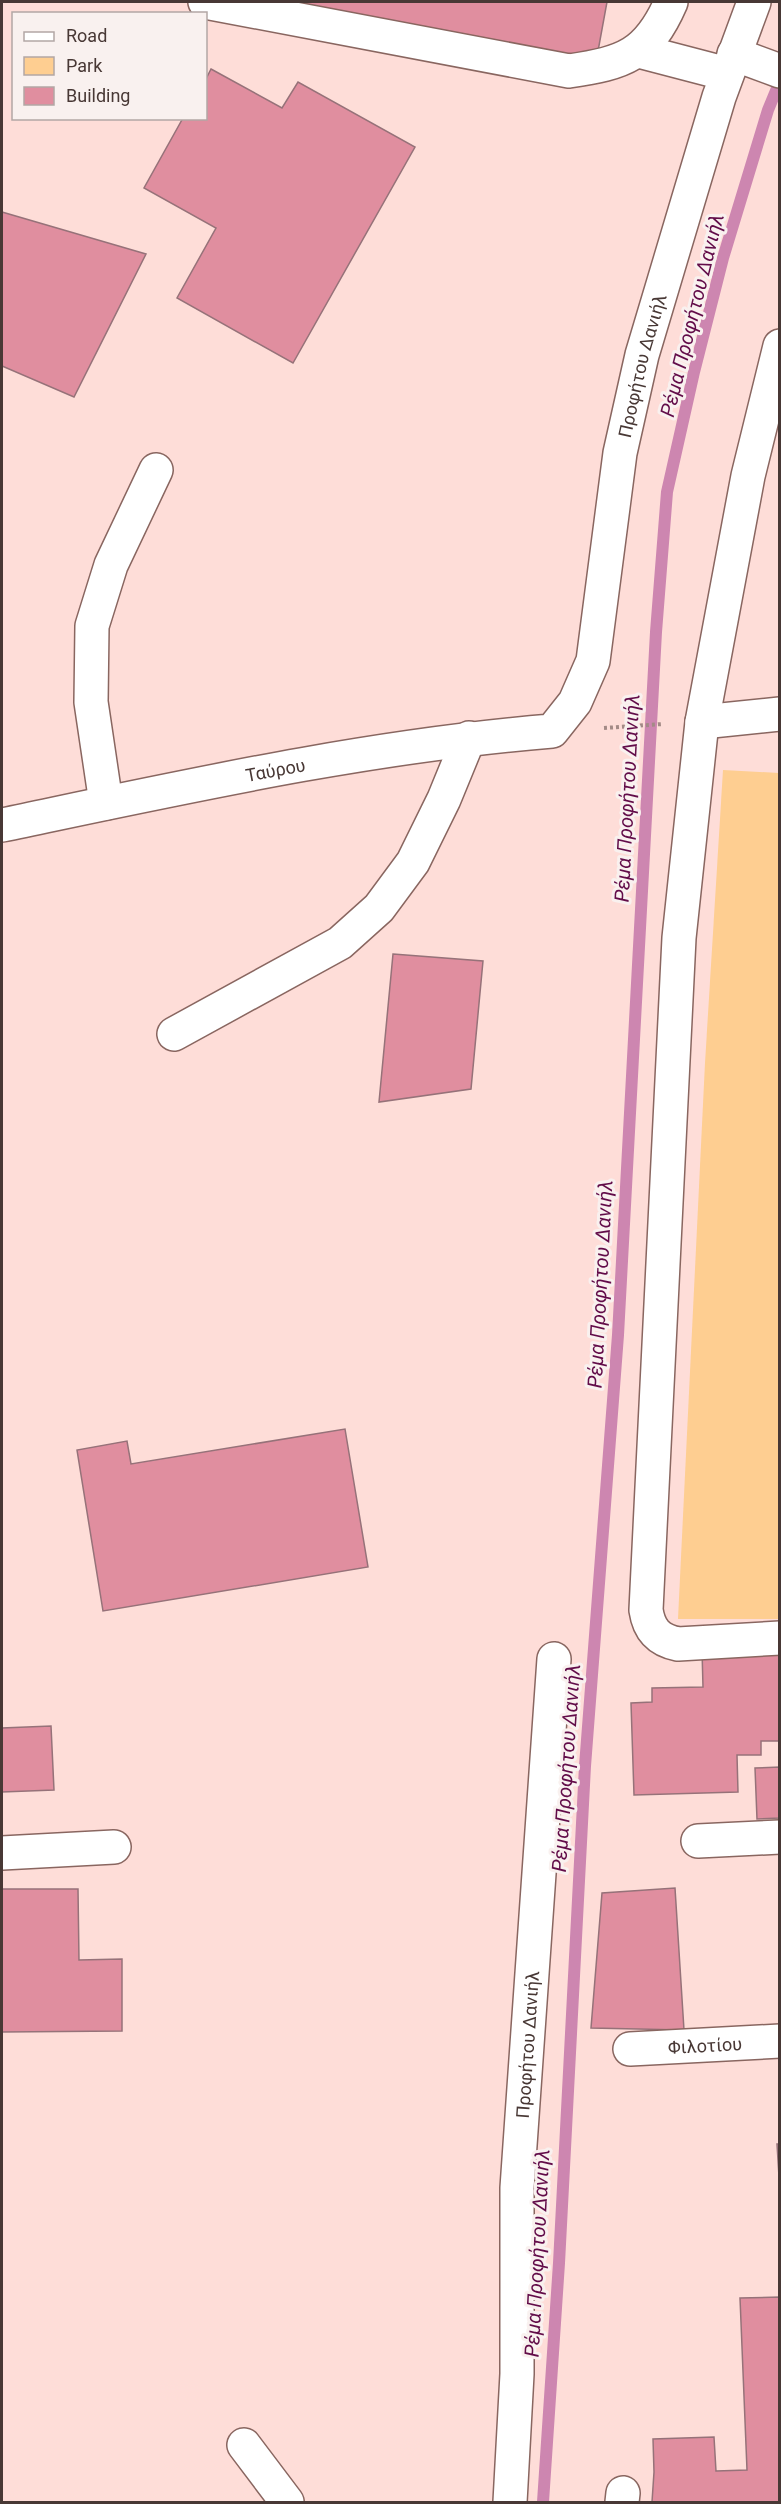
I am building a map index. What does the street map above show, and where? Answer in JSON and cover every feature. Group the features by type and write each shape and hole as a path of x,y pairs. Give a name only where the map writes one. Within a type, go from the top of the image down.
{"street":[{"path":"205,2 569,71 607,66 639,51 662,22 671,2"},
{"name":"Προφήτου Δανιήλ","path":"552,731 575,702 593,661 620,453 642,355 750,65 754,2"},
{"path":"639,51 750,65"},
{"path":"780,346 688,723 646,1610 648,1623 655,1635 666,1642 678,1644 780,1638"},
{"path":"106,803 91,702 92,626 111,565 156,470"},
{"path":"688,723 780,714"},
{"name":"Ταύρου","path":"2,825 300,765 469,738 552,731"},
{"path":"174,1034 340,943 379,908 412,862 444,800 469,738"},
{"name":"Προφήτου Δανιήλ","path":"510,2502 517,2374 517,2188 554,1659"},
{"path":"698,1841 780,1837"},
{"path":"2,1852 114,1847"},
{"name":"Φιλοτίου","path":"630,2049 780,2041"},
{"path":"244,2445 287,2502"}],"path":[{"path":"619,727 688,723"}],"green space":[{"path":"723,770 779,773 779,1619 678,1619 705,1063"}],"building":[{"path":"294,2 607,2 596,62"},
{"path":"211,69 282,108 298,82 415,147 293,363 177,298 216,228 144,188 182,120 207,120 207,77"},
{"path":"2,212 146,254 74,397 2,366"},
{"path":"393,954 483,961 471,1089 379,1102"},
{"path":"345,1429 368,1567 103,1611 77,1450 127,1441 131,1464"},
{"path":"780,1648 780,1741 761,1741 761,1755 737,1755 738,1792 634,1795 631,1703 652,1702 652,1688 703,1687 702,1650"},
{"path":"51,1726 54,1790 2,1792 2,1728"},
{"path":"780,1767 780,1818 757,1819 755,1768"},
{"path":"675,1888 684,2030 591,2028 602,1893"},
{"path":"2,1889 78,1889 79,1960 122,1959 122,2031 2,2032"},
{"path":"777,2144 780,2144 780,2193"},
{"path":"780,2297 780,2502 652,2502 653,2439 714,2437 716,2471 747,2470 740,2298"}],"waterway":[{"name":"Ρέμα Προφήτου Δανιήλ","path":"543,2502 559,2263 585,1766 618,1335 656,632 667,492 723,258 768,110 780,81"}]}
